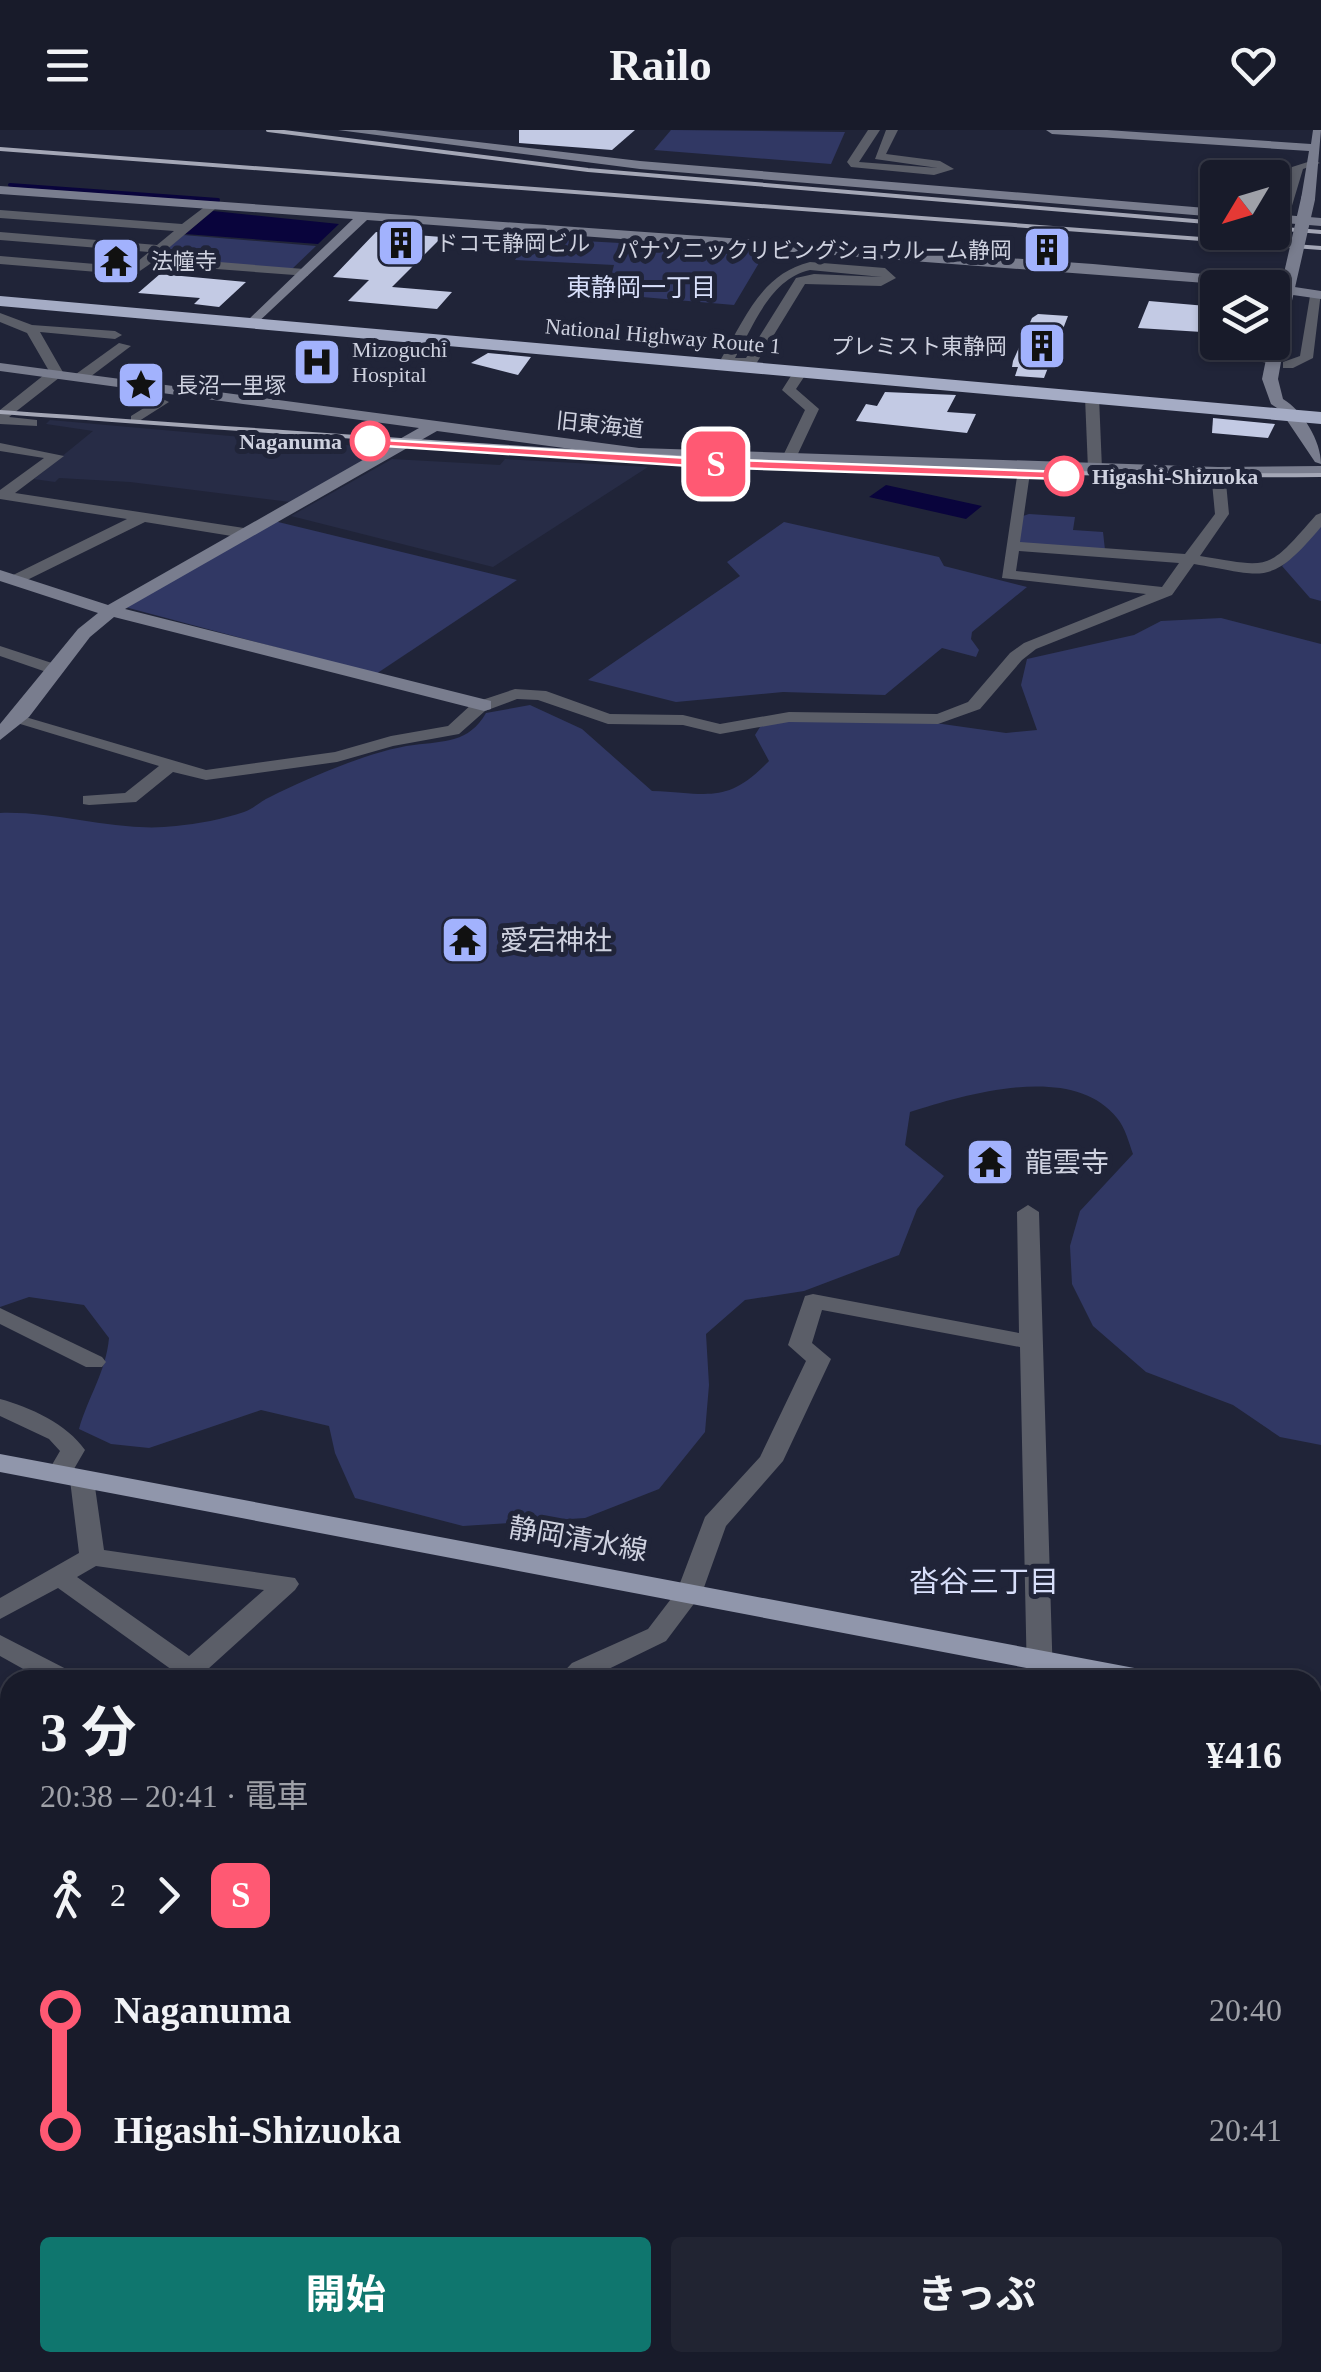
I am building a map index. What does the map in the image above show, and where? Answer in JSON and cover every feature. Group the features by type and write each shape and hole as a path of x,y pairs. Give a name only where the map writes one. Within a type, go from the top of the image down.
{"highway":[{"name":"National Highway Route 1","path":"2,291 79,308 738,361 1288,411 1321,418"},
{"name":"National Highway Route 1","path":"2,291 256,320"},
{"name":"National Highway Route 1","path":"738,361 801,371 1092,397 1321,410"}],"main road":[{"name":"静岡清水線","path":"0,1463 690,1592 1040,1670"}],"street":[{"path":"344,130 621,163 1200,211"},
{"path":"874,130 852,162 855,165 948,170 940,164 878,157 892,130"},
{"path":"1052,130 1317,153"},
{"path":"1290,274 1314,201 1319,130"},
{"path":"1290,187 1298,168 1317,153"},
{"path":"0,190 1093,268 1200,283"},
{"path":"0,212 25,192"},
{"path":"0,260 134,270 211,206"},
{"path":"0,212 184,228"},
{"path":"256,320 362,218"},
{"path":"1290,220 1321,222"},
{"path":"0,236 160,249"},
{"path":"146,260 304,273"},
{"path":"2,291 25,262"},
{"path":"738,361 769,292 788,270 810,266 876,270 886,272 890,278 871,282 806,279 788,270"},
{"path":"738,361 793,288 806,279"},
{"path":"1268,360 1281,364 1306,358 1318,294 1290,295"},
{"path":"34,329 79,308"},
{"path":"0,317 34,329 119,340 81,378"},
{"path":"0,418 55,374 34,329"},
{"path":"1281,360 1270,379 1276,401 1288,411 1321,459"},
{"name":"旧東海道","path":"0,367 638,452 1218,472 1321,471"},
{"path":"788,460 812,409 789,390 801,371"},
{"path":"136,420 162,402 138,392 143,386"},
{"path":"1092,397 1095,468"},
{"path":"0,418 32,422"},
{"path":"0,734 16,720 84,633 110,611 432,427"},
{"path":"0,447 57,456 2,495"},
{"path":"1024,466 1008,575 1166,592"},
{"path":"16,720 206,775 336,758 391,741 453,730 502,696 528,693 608,719 683,720 720,729 789,717 938,719 961,714 982,702 1020,652 1030,646 1166,592 1222,514 1218,472"},
{"path":"2,495 244,533"},
{"path":"7,577 141,518"},
{"path":"1014,546 1190,559 1262,571 1288,556 1321,518"},
{"path":"7,577 110,611 484,705"},
{"path":"0,651 55,670"},
{"path":"90,800 130,798 169,767"},
{"path":"1028,1212 1040,1670"},
{"path":"581,1670 657,1635 690,1592 714,1524 771,1461 818,1359 800,1345 813,1301 1031,1342"},
{"path":"0,1315 94,1362"},
{"path":"0,1407 58,1434 73,1450 70,1477 92,1557"},
{"path":"0,1610 92,1557 286,1584 203,1670"},
{"path":"61,1578 191,1670"},
{"path":"0,1644 46,1670"}],"shaded area":[{"path":"671,130 845,132 831,164 654,150"},
{"path":"213,211 339,224 318,244 185,234"},
{"path":"183,235 316,246 292,269 157,258"},
{"path":"530,238 766,251 734,305 642,297 610,281 614,265 515,260"},
{"path":"50,420 386,448 290,502 130,482 34,479 93,431 46,424"},
{"path":"392,459 500,465 505,459 648,467 493,567 291,516"},
{"path":"886,485 982,506 966,519 869,497"},
{"path":"1023,516 1075,517 1073,530 1103,532 1105,550 1023,544 1019,542"},
{"path":"274,521 517,580 376,674 125,607"},
{"path":"784,522 939,557 944,566 1027,587 972,632 971,639 979,650 976,657 942,648 885,695 783,692 676,702 588,680 740,576 727,562"},
{"path":"1321,526 1321,601 1310,598 1282,566"},
{"path":"1221,618 1321,644 1321,1445 1280,1437 1233,1405 1146,1372 1093,1326 1072,1284 1070,1246 1080,1211 1133,1154 1120,1122 1098,1101 1074,1091 1047,1087 989,1091 910,1112 905,1145 944,1176 917,1209 899,1255 804,1291 745,1300 706,1334 709,1385 705,1432 659,1489 585,1518 463,1526 355,1498 335,1453 329,1426 261,1410 149,1448 111,1444 79,1429 109,1338 84,1305 29,1297 0,1307 0,813 132,827 210,821 247,811 285,790 360,759 397,748 455,739 472,730 486,713 530,705 582,729 652,791 716,793 741,785 769,761 755,735 765,719 907,719 1006,733 1037,730 1021,685 1027,659 1134,635 1161,621"}],"building":[{"path":"519,130 635,130 612,150 519,143"},
{"path":"376,232 442,237 392,287 452,292 437,309 348,301 369,280 333,277"},
{"path":"160,274 246,282 219,307 194,304 200,298 138,293"},
{"path":"1149,301 1200,305 1200,332 1138,328"},
{"name":"プレミスト東静岡","path":"1038,314 1068,316 1044,378 1015,376 1018,367 1012,367 1013,361 1032,318"},
{"path":"488,353 531,357 518,375 471,363"},
{"path":"885,392 956,395 947,412 976,414 967,433 856,421 866,404 877,406"},
{"path":"1213,418 1275,424 1268,438 1212,433"}],"waterway":[{"path":"10,185 218,200"}],"railway":[{"path":"268,130 588,170 1200,221"},
{"path":"0,149 1321,248"},
{"path":"1290,229 1321,232"},
{"path":"0,412 825,465 1321,475"}],"train":[{"name":"S","path":"370,441 638,460 1064,476"}],"place":[{"name":"ドコモ静岡ビル","path":"401,243"},
{"name":"パナソニックリビングショウルーム静岡","path":"1047,250"},
{"name":"法幢寺","path":"116,261"},
{"name":"プレミスト東静岡","path":"1042,346"},
{"name":"Mizoguchi Hospital","path":"317,362"},
{"name":"長沼一里塚","path":"141,385"},
{"name":"Naganuma","path":"370,441"},
{"name":"Higashi-Shizuoka","path":"1064,476"},
{"name":"愛宕神社","path":"465,940"},
{"name":"龍雲寺","path":"990,1162"}],"district":[{"name":"東静岡一丁目","path":"641,287"},
{"name":"沓谷三丁目","path":"984,1581"}]}
